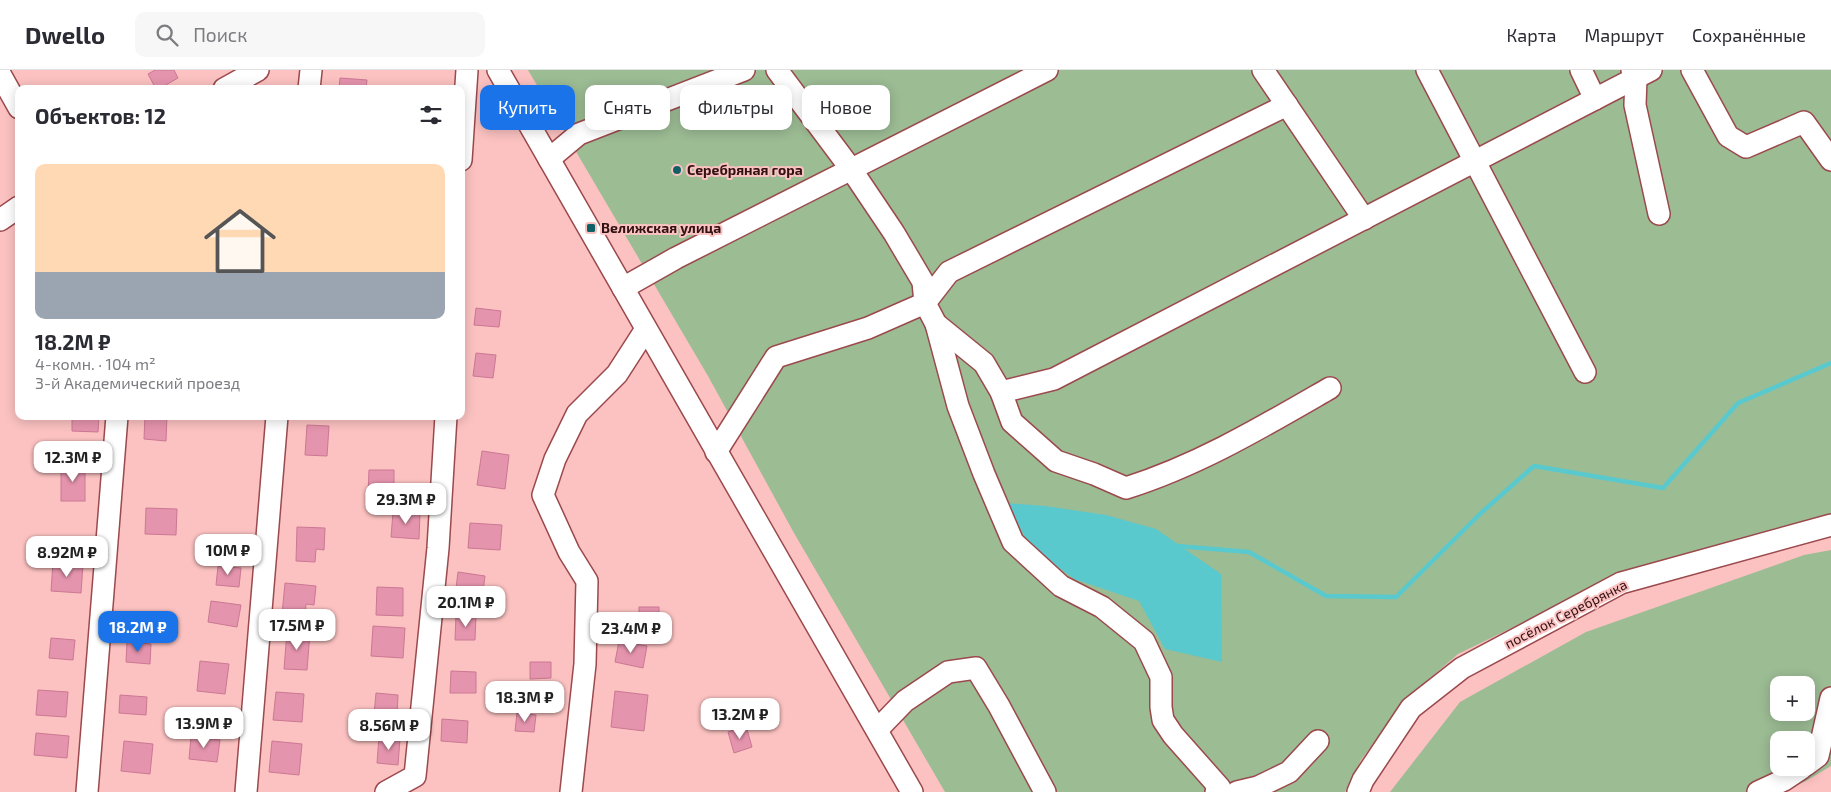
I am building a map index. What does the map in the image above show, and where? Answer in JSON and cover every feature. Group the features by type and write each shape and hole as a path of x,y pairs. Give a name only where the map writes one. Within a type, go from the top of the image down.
{"street":[{"path":"231,85 258,70"},
{"path":"310,85 312,70"},
{"path":"465,100 467,70"},
{"path":"549,159 579,134 744,70"},
{"path":"777,70 851,169 894,233 923,282 925,303 936,324 958,406 1013,542 1061,586 1102,607 1144,641 1161,677 1160,707 1163,720 1173,735 1226,791 1258,787 1289,772 1318,741"},
{"path":"623,288 676,258 1047,70"},
{"path":"1263,70 1364,219"},
{"path":"1427,70 1584,372"},
{"path":"1581,70 1595,99"},
{"path":"1692,70 1728,136 1746,147 1804,122 1831,160"},
{"path":"501,72 716,452 912,792"},
{"path":"1001,392 1054,379 1595,99 1640,73"},
{"path":"1640,73 1635,105 1659,214"},
{"path":"0,74 15,101"},
{"path":"716,452 776,357 868,328 925,303 949,272 1287,105"},
{"path":"0,220 15,210"},
{"path":"936,324 984,363 1001,392 1012,422 1056,461 1094,474 1126,488 1159,478 1213,453 1330,388"},
{"path":"571,792 585,664 587,581 569,552 543,496 555,459 577,414 617,374 646,329"},
{"path":"86,792 117,420"},
{"path":"246,792 277,420"},
{"path":"386,792 414,784 438,548 446,420"},
{"name":"посёлок Серебрянка","path":"1358,792 1363,780 1412,708 1462,668 1621,583 1831,526"},
{"path":"876,730 905,701 948,672 976,668 999,706 1045,792"},
{"path":"1815,758 1818,756 1831,698"},
{"path":"1758,792 1790,776"}],"green space":[{"path":"528,70 1831,70 1831,516 1619,576 1458,654 1407,698 1361,760 1345,792 945,792 794,533 708,376 563,130 575,130 575,85 537,85"},
{"path":"1831,550 1831,766 1815,776 1815,731 1770,731 1770,776 1814,776 1781,792 1390,792 1460,702 1586,632 1804,555"}],"water":[{"path":"1006,503 1045,506 1106,515 1156,529 1221,574 1222,662 1165,649 1139,601 1074,579 1030,546"}],"building":[{"path":"155,70 174,70 178,78 166,85 154,85 148,74"},
{"path":"340,78 367,80 366,85 339,85"},
{"path":"476,308 501,311 499,327 474,325"},
{"path":"476,353 496,355 493,378 473,376"},
{"path":"72,420 99,420 98,432 72,431"},
{"path":"145,420 167,420 166,441 144,439"},
{"path":"307,425 329,426 327,456 305,455"},
{"path":"482,451 509,455 505,489 477,485"},
{"path":"61,465 85,465 85,501 61,501"},
{"path":"369,470 394,470 394,497 368,496"},
{"path":"146,508 177,509 176,535 145,534"},
{"path":"393,512 420,513 419,539 391,537"},
{"path":"470,523 502,525 500,550 468,548"},
{"path":"297,527 325,528 324,550 316,549 315,562 296,561"},
{"path":"53,562 83,564 81,593 51,591"},
{"path":"218,566 241,568 239,587 216,585"},
{"path":"458,572 485,576 482,599 455,596"},
{"path":"285,583 316,586 314,605 306,604 305,616 282,614"},
{"path":"377,587 403,588 403,616 376,615"},
{"path":"211,601 241,605 237,627 208,622"},
{"path":"639,607 659,607 659,626 639,626"},
{"path":"456,615 476,615 475,640 455,640"},
{"path":"373,626 405,628 403,658 371,656"},
{"path":"287,631 310,633 307,670 284,669"},
{"path":"51,638 75,640 73,660 49,658"},
{"path":"619,641 647,646 643,668 615,662"},
{"path":"127,642 151,644 150,664 126,662"},
{"path":"200,661 229,664 225,694 197,691"},
{"path":"530,662 551,662 551,678 530,679"},
{"path":"451,671 476,672 476,693 450,693"},
{"path":"38,690 68,692 66,717 36,715"},
{"path":"615,691 648,695 644,731 611,727"},
{"path":"276,692 304,694 302,722 273,720"},
{"path":"376,693 398,695 397,717 374,715"},
{"path":"120,695 147,697 146,715 119,713"},
{"path":"517,713 536,715 534,732 515,731"},
{"path":"442,719 468,721 467,743 441,741"},
{"path":"746,726 752,747 734,753 728,732"},
{"path":"36,733 69,736 67,758 34,755"},
{"path":"191,737 220,740 217,762 189,759"},
{"path":"379,737 400,739 398,765 377,763"},
{"path":"124,741 153,744 150,774 121,771"},
{"path":"272,741 302,744 299,775 269,772"}],"waterway":[{"path":"1177,546 1249,552 1326,596 1396,597 1481,513 1534,466 1663,488 1738,403 1831,363"}],"place":[{"name":"Серебряная гора","path":"677,170"},
{"name":"Велижская улица","path":"591,228"}]}
